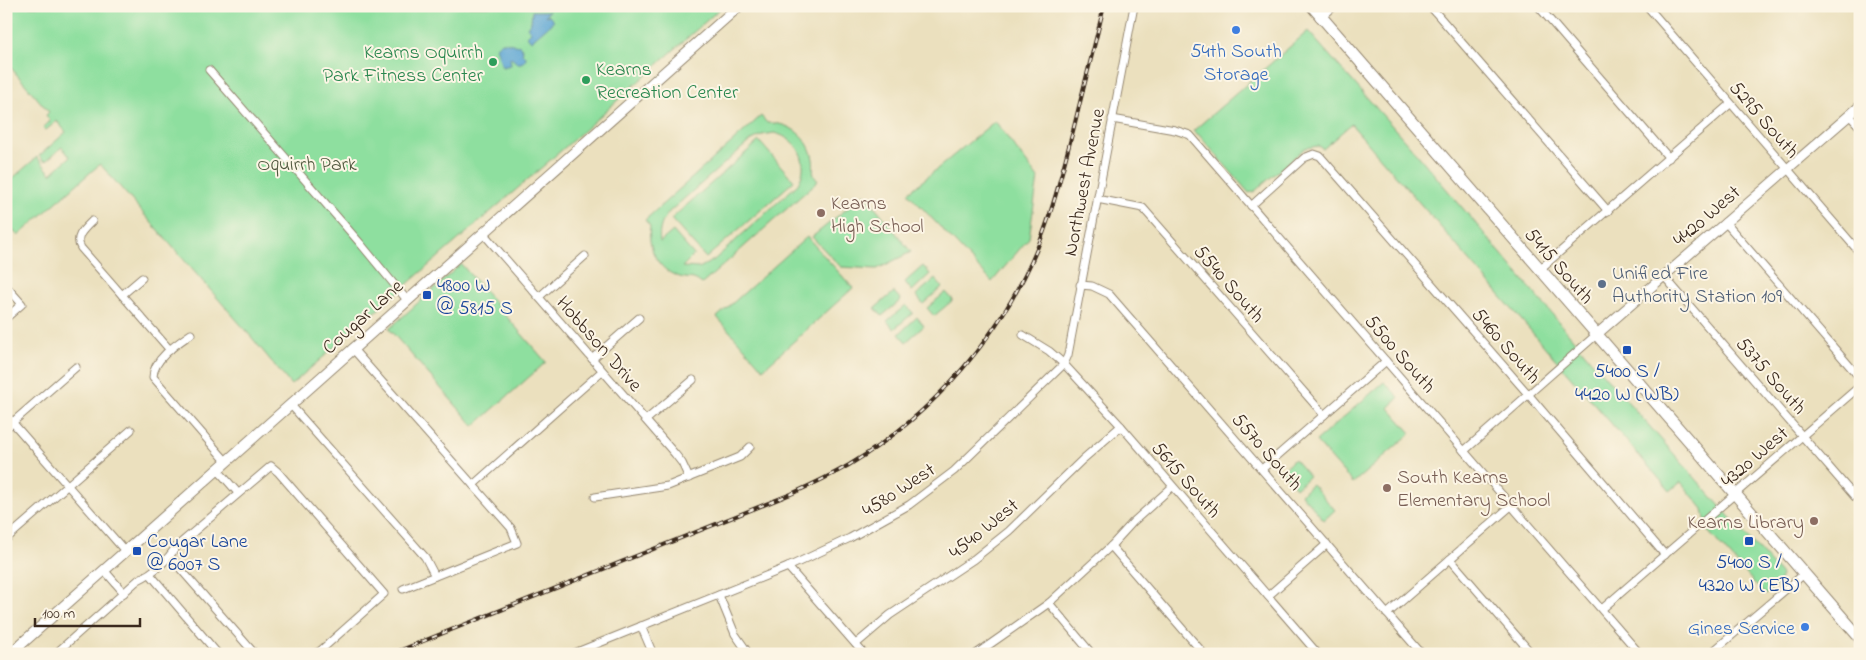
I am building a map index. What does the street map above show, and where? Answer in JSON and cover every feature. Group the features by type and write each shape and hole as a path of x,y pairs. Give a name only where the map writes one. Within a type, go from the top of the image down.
{"main road":[{"name":"Cougar Lane","path":"10,654 739,6"},
{"name":"5415 South","path":"1312,6 1860,638"}],"street":[{"name":"Northwest Avenue","path":"1064,364 1068,355 1134,6"},
{"path":"1320,17 1333,6"},
{"path":"1430,6 1608,211"},
{"path":"1538,6 1669,158"},
{"name":"5295 South","path":"1651,8 1730,104 1860,253"},
{"path":"209,70 407,300"},
{"path":"1540,270 1730,104"},
{"name":"4420 West","path":"1464,451 1663,275 1860,106"},
{"path":"1849,115 1860,127"},
{"name":"5500 South","path":"1112,118 1175,130 1190,135 1640,654"},
{"name":"5460 South","path":"1251,206 1309,156 1318,154 1323,158 1666,555"},
{"name":"5540 South","path":"1097,199 1143,208 1324,415"},
{"path":"92,221 83,230 78,239 81,248 170,350"},
{"path":"1725,222 1860,378"},
{"name":"Hobbson Drive","path":"483,233 646,420 682,463 689,478"},
{"path":"538,297 585,256"},
{"name":"5375 South","path":"1663,275 1802,436 1857,495"},
{"path":"122,295 142,278"},
{"name":"5570 South","path":"1080,284 1092,286 1109,294 1422,654"},
{"path":"6,286 22,304 6,318"},
{"path":"592,359 639,318"},
{"path":"191,334 170,350 155,366 153,377 226,461"},
{"name":"5615 South","path":"1023,335 1049,351 1064,364 1121,426 1318,654"},
{"path":"352,348 511,528 517,543 403,589"},
{"path":"1262,469 1386,361"},
{"name":"4580 West","path":"572,654 788,567 850,538 909,506 954,471 1064,364"},
{"path":"6,428 76,367"},
{"path":"473,485 602,371"},
{"path":"646,420 693,380"},
{"name":"4320 West","path":"1602,609 1860,386"},
{"path":"290,404 425,557 435,576"},
{"path":"6,415 125,551"},
{"name":"4540 West","path":"856,644 890,615 974,559 1009,531 1082,460 1121,426"},
{"path":"6,538 131,430"},
{"path":"595,497 659,488 740,457 750,446"},
{"path":"55,654 138,580 150,574 170,557 176,547 271,466 384,594 320,651 314,654"},
{"path":"217,469 238,493"},
{"path":"978,653 1049,604 1111,546 1133,522 1172,487"},
{"path":"1387,614 1512,505"},
{"path":"1268,596 1327,544"},
{"path":"1111,546 1204,654"},
{"path":"170,557 255,654"},
{"path":"1450,559 1532,654"},
{"path":"788,567 864,654"},
{"path":"104,570 124,593"},
{"path":"150,574 218,654"},
{"path":"1710,654 1804,574"},
{"path":"719,595 735,634 749,654"},
{"path":"1049,604 1092,654"},
{"path":"641,626 653,654"}],"green space":[{"name":"Oquirrh Park","path":"6,6 723,6 563,149 291,385 100,164 18,236 6,222 6,184 37,157 51,174 70,157 62,147 47,160 44,161 39,156 66,132 57,121 46,130 43,128 50,121 46,115 49,112 6,62"},
{"path":"1308,31 1417,154 1590,359 1781,575 1780,583 1765,595 1707,530 1703,509 1681,482 1670,491 1351,124 1323,149 1319,146 1305,148 1255,191 1249,193 1199,135 1193,131"},
{"path":"761,116 767,123 783,125 797,132 811,151 813,173 818,181 702,284 694,279 672,274 660,264 652,250 650,226 645,220","holes":["774,133 790,140 800,152 803,168 798,184 714,260 699,268 682,267 694,255 673,231 660,242 660,229 667,214 750,141 762,135"]},
{"path":"995,121 1038,178 1029,238 992,282 908,193"},
{"path":"759,141 794,181 706,258 671,219"},
{"path":"865,194 911,252 877,269 841,267 812,237"},
{"path":"807,237 853,288 763,369 717,317"},
{"path":"461,264 546,362 474,426 389,329"},
{"path":"923,266 930,274 912,291 905,282"},
{"path":"935,279 942,287 923,304 916,295"},
{"path":"894,292 901,300 882,316 875,308"},
{"path":"946,292 953,300 934,316 927,308"},
{"path":"906,305 913,313 894,329 887,321"},
{"path":"917,317 924,326 906,342 899,334"},
{"path":"1384,382 1399,397 1389,408 1411,433 1353,483 1316,441"},
{"path":"1294,459 1309,476 1296,488 1282,471"},
{"path":"1312,484 1335,510 1324,520 1301,494"}],"water":[{"path":"532,11 549,11 545,16 548,15 554,21 531,41 527,36 531,32 527,27 531,22"},
{"path":"502,42 520,46 523,50 522,54 526,56 524,61 517,63 510,57 511,65 502,67 496,47"}],"railway":[{"path":"391,654 791,494 849,465 910,421 938,396 987,338 1008,306 1026,273 1041,239 1055,199 1104,6"}],"place":[{"name":"54th South Storage","path":"1236,30"},
{"name":"Kearns Oquirrh Park Fitness Center","path":"493,62"},
{"name":"Kearns Recreation Center","path":"586,80"},
{"name":"Kearns High School","path":"821,213"},
{"name":"Unified Fire Authority Station 109","path":"1602,284"},
{"name":"4800 W @ 5815 S","path":"427,295"},
{"name":"5400 S / 4420 W (WB)","path":"1627,350"},
{"name":"South Kearns Elementary School","path":"1387,488"},
{"name":"Kearns Library","path":"1814,521"},
{"name":"5400 S / 4320 W (EB)","path":"1749,541"},
{"name":"Cougar Lane @ 6007 S","path":"137,551"},
{"name":"Gines Service","path":"1805,627"}]}
